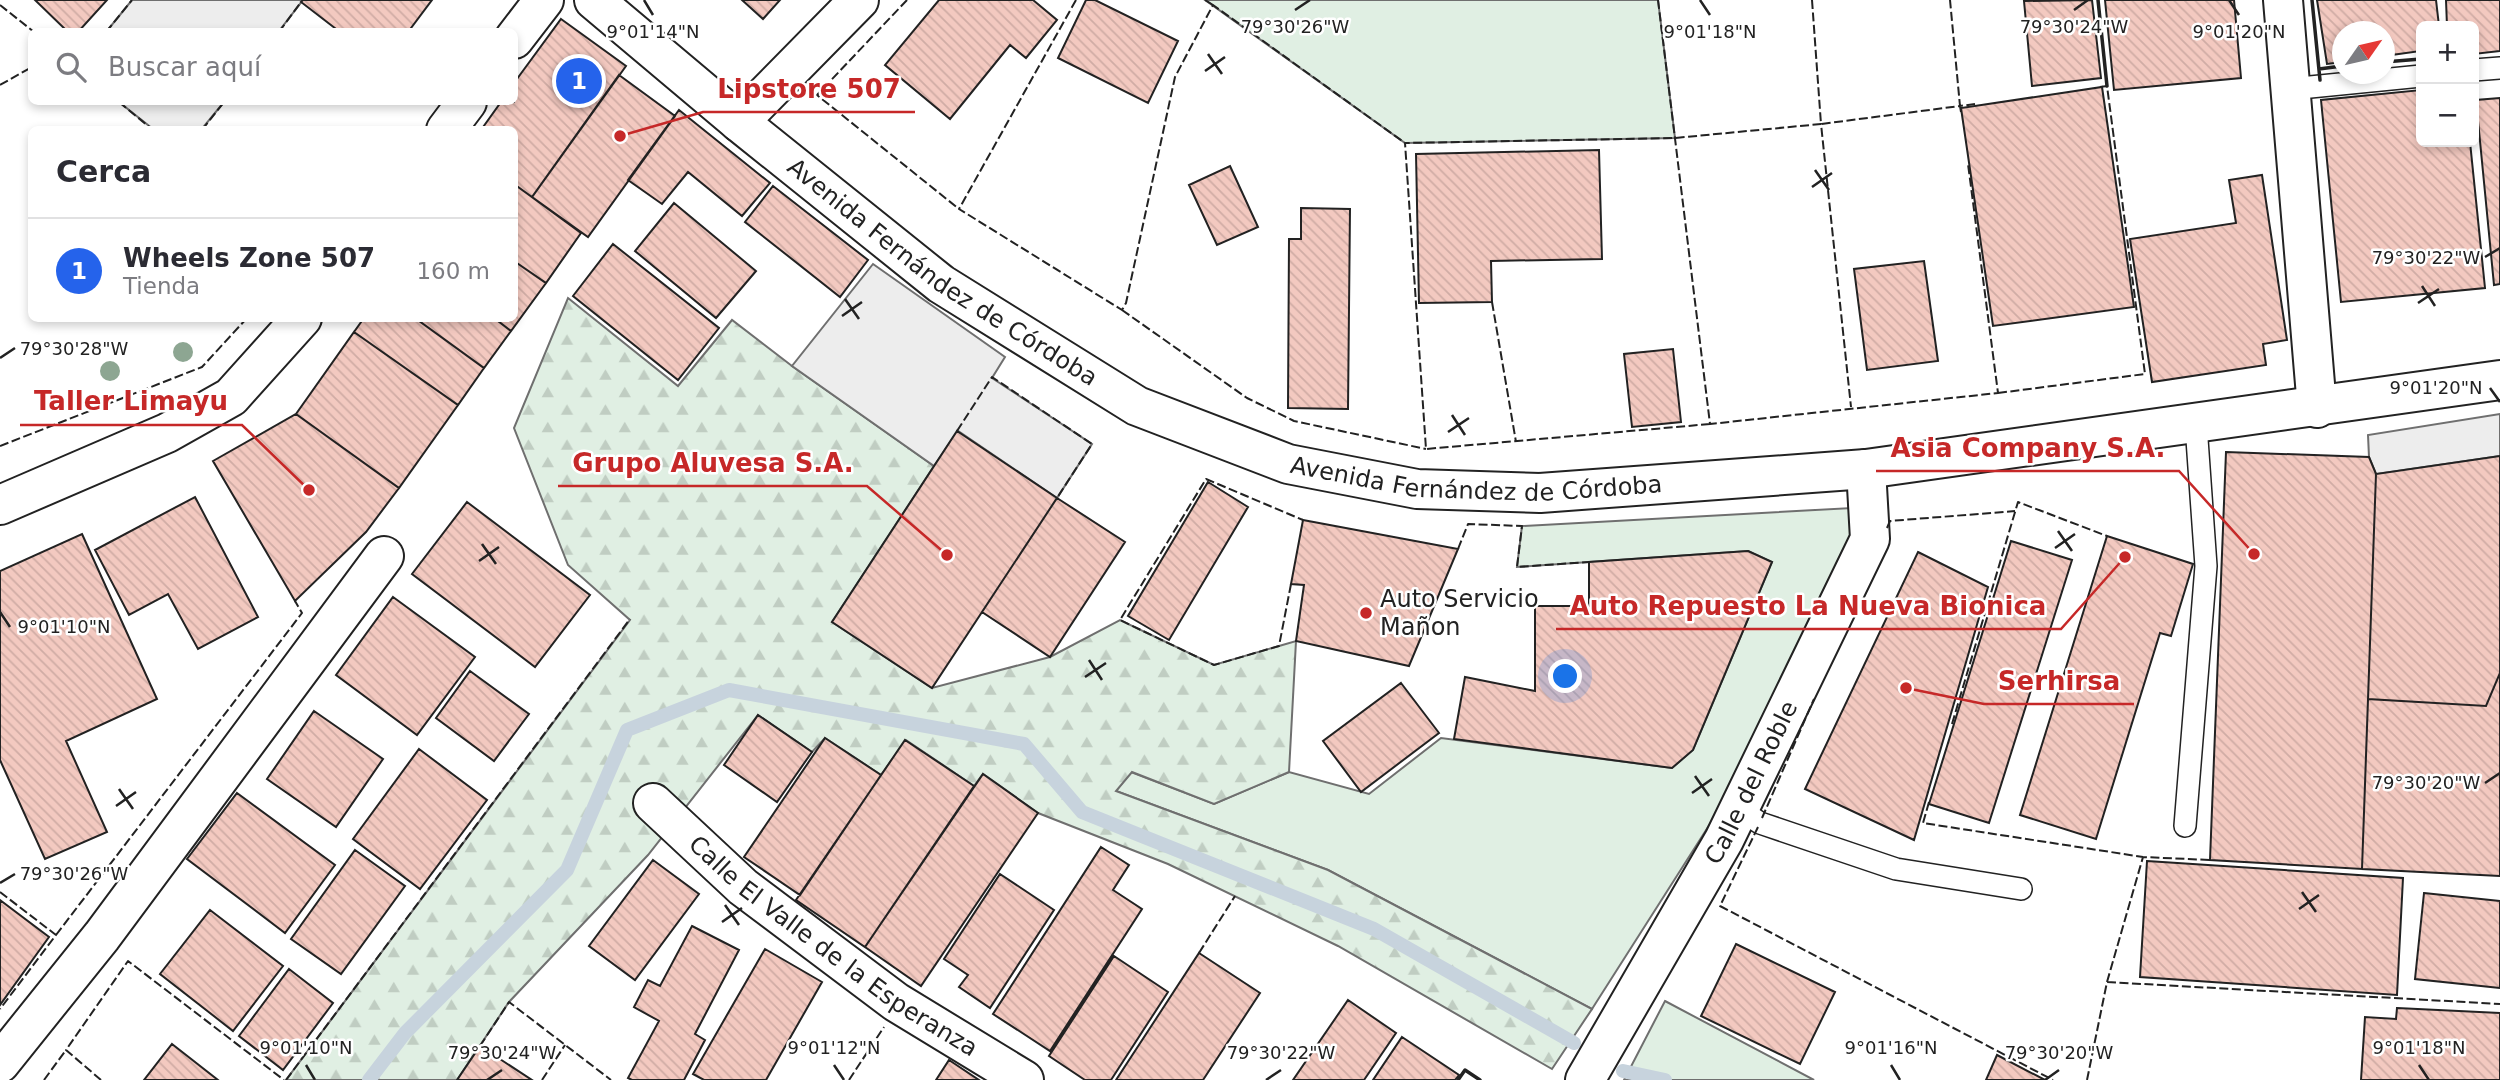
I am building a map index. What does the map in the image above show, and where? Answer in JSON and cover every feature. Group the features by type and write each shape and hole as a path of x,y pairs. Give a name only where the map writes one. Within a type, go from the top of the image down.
{"street":[{"path":"518,34 544,0"},
{"name":"Avenida Fernández de Córdoba","path":"594,0 739,122 941,284 1137,406 1288,464 1417,489 1540,494 1866,469 2196,425 2500,380"},
{"path":"739,122 859,0"},
{"path":"2283,0 2317,408"},
{"path":"449,126 465,105"},
{"path":"0,505 167,433 231,397 298,322"},
{"name":"Calle del Roble","path":"1585,1080 1724,840 1870,539 1866,469"},
{"path":"0,1063 103,936 384,556"},
{"name":"Calle El Valle de la Esperanza","path":"653,803 743,887 896,1002 1024,1080"}],"lane":[{"path":"2479,70 2500,68"},
{"path":"2290,89 2416,76"},
{"path":"2185,826 2206,566 2196,425"},
{"path":"1739,809 1760,822 1896,869 2021,890"}],"green space":[{"path":"1205,0 1658,0 1675,138 1405,143"},
{"path":"568,298 678,386 732,320 792,366 934,466 832,622 932,688 1050,657 1120,620 1214,665 1296,641 1289,772 1214,804 1132,772 1116,791 1328,870 1592,1009 1552,1069 1338,946 1168,864 1038,813 983,774 974,786 906,740 881,775 825,738 812,752 758,715 648,855 509,1002 457,1080 286,1080 630,620 568,565 514,428"},
{"path":"1852,508 1854,544 1745,769 1592,1009 1328,870 1116,791 1131,772 1214,804 1289,772 1369,794 1441,738 1672,768 1693,750 1772,562 1748,551 1517,567 1522,526"},
{"path":"1665,1001 1814,1080 1624,1080"}],"shaded area":[{"path":"132,0 303,0 281,28 109,28"},
{"path":"123,105 222,105 204,126 149,126"},
{"path":"873,264 1005,357 992,378 1092,444 1057,498 958,431 934,466 792,366"},
{"path":"2500,414 2500,456 2376,474 2369,457 2368,435"}],"building":[{"path":"35,0 107,0 82,28 64,28"},
{"path":"432,0 411,28 335,28 301,2"},
{"path":"742,0 780,0 763,19"},
{"path":"939,0 1033,0 1057,20 1026,58 1010,45 950,119 885,65"},
{"path":"1086,0 1095,0 1178,41 1148,103 1058,58"},
{"path":"2092,0 2101,78 2032,86 2024,1"},
{"path":"2105,0 2234,0 2241,78 2114,90"},
{"path":"2317,0 2436,0 2438,21 2416,21 2416,52 2395,55 2395,21 2332,21 2332,63 2327,64"},
{"path":"2446,0 2500,0 2500,51 2479,53 2479,21 2447,21"},
{"path":"561,19 626,66 532,197 518,187 518,126 484,126 499,105 518,105 518,78"},
{"path":"619,75 675,116 588,237 532,197"},
{"path":"2102,87 2134,307 1993,326 1961,108"},
{"path":"2416,90 2416,147 2471,147 2485,288 2341,302 2321,100"},
{"path":"2500,98 2500,284 2494,285 2479,131 2479,100"},
{"path":"679,110 770,183 742,216 688,172 662,204 628,180"},
{"path":"1599,150 1602,259 1491,261 1492,302 1419,303 1416,154"},
{"path":"1230,166 1258,227 1217,245 1189,185"},
{"path":"2262,175 2287,340 2263,344 2266,365 2152,382 2130,239 2236,223 2229,180"},
{"path":"773,186 868,260 840,297 745,222"},
{"path":"518,187 581,233 546,283 518,264"},
{"path":"674,203 756,271 716,318 635,251"},
{"path":"1301,208 1350,209 1348,409 1288,408 1289,239 1301,239"},
{"path":"613,244 719,328 678,380 573,296"},
{"path":"1924,261 1938,361 1867,370 1854,269"},
{"path":"518,264 546,283 518,321"},
{"path":"361,322 421,322 484,368 458,405 354,332"},
{"path":"421,322 499,322 511,331 484,368"},
{"path":"499,322 518,322 511,331"},
{"path":"354,332 458,405 399,488 296,414"},
{"path":"1673,349 1681,422 1632,427 1624,354"},
{"path":"296,414 399,488 366,532 295,601 213,461"},
{"path":"957,431 1057,498 932,688 832,622"},
{"path":"2226,452 2369,457 2376,474 2362,869 2210,860"},
{"path":"2500,456 2500,673 2486,706 2368,699 2376,474"},
{"path":"1208,482 1248,507 1169,640 1128,616"},
{"path":"195,497 258,617 198,649 168,594 129,615 95,550"},
{"path":"1057,498 1125,542 1050,657 982,612"},
{"path":"467,502 590,595 535,667 412,574"},
{"name":"Auto Servicio Mañon","path":"1303,520 1458,549 1409,666 1296,641 1304,585 1291,584"},
{"path":"82,534 157,699 66,741 107,832 45,859 0,760 0,571"},
{"path":"2107,536 2193,564 2171,636 2160,633 2096,839 2020,815"},
{"path":"2011,541 2072,560 1989,823 1929,804"},
{"path":"1748,551 1772,562 1693,750 1672,768 1454,739 1465,677 1535,691 1535,606 1589,606 1589,562"},
{"path":"1918,552 1988,587 1914,840 1805,789"},
{"path":"393,597 475,657 417,735 336,675"},
{"path":"470,671 529,714 494,761 436,718"},
{"path":"2500,673 2500,876 2362,869 2368,699 2486,706"},
{"path":"1401,683 1439,733 1361,792 1323,741"},
{"path":"314,711 383,759 336,827 267,779"},
{"path":"758,715 812,752 777,802 724,765"},
{"path":"825,738 881,775 800,895 744,857"},
{"path":"905,740 974,786 865,947 796,900"},
{"path":"419,749 487,800 420,889 353,839"},
{"path":"983,774 1038,813 921,986 865,947"},
{"path":"237,793 335,865 285,933 187,859"},
{"path":"1101,847 1129,865 1113,890 1142,909 1050,1051 993,1014"},
{"path":"355,850 405,886 341,974 291,939"},
{"path":"653,860 699,894 635,980 589,946"},
{"path":"2147,861 2403,878 2397,995 2140,977"},
{"path":"1000,874 1054,910 990,1008 959,987 968,975 944,959"},
{"path":"2424,893 2500,901 2500,988 2415,979"},
{"path":"0,900 49,937 0,1005"},
{"path":"210,910 283,966 233,1031 160,974"},
{"path":"692,926 739,950 695,1034 705,1040 684,1080 632,1080 628,1078 659,1021 634,1007 648,980 660,986"},
{"path":"1736,944 1835,992 1800,1064 1701,1016"},
{"path":"765,949 822,982 766,1080 704,1080 693,1074"},
{"path":"1199,953 1260,993 1203,1080 1116,1080"},
{"path":"1114,956 1168,992 1111,1080 1085,1080 1049,1056"},
{"path":"289,969 333,1003 283,1070 239,1036"},
{"path":"1348,1000 1396,1033 1364,1080 1293,1080"},
{"path":"2397,1008 2500,1013 2500,1080 2361,1080 2365,1017 2396,1019"},
{"path":"1402,1037 1459,1075 1455,1080 1373,1080"},
{"path":"172,1044 218,1080 144,1080"},
{"path":"480,1046 532,1080 457,1080"},
{"path":"1997,1055 2045,1080 1986,1080"},
{"path":"949,1060 979,1080 936,1080"}],"waterway":[{"path":"369,1080 405,1033 567,870 627,730 729,690 1024,744 1082,812 1374,929 1574,1043"},
{"path":"1623,1071 1665,1080"}],"fence":[{"path":"109,28 132,0"},
{"path":"907,0 817,95 959,209"},
{"path":"1076,0 959,209 1122,310 1126,303 1175,77 1213,5 1405,143"},
{"path":"1205,0 1213,5"},
{"path":"1658,0 1710,424 1998,393 1968,164"},
{"path":"1812,0 1821,124 1960,106 1950,0"},
{"path":"282,28 301,2"},
{"path":"0,5 29,28"},
{"path":"0,85 28,69"},
{"path":"1998,393 2145,374 2107,86 2100,87"},
{"path":"1961,112 1960,106 1975,104"},
{"path":"123,105 148,126"},
{"path":"205,126 222,105"},
{"path":"1710,424 1426,449 1405,143 1675,138 1821,124 1851,407"},
{"path":"1492,302 1516,442"},
{"path":"1122,310 1247,398 1294,421 1426,449"},
{"path":"0,446 202,367 243,322"},
{"path":"957,431 992,377 1092,444 1057,498"},
{"path":"1291,584 1279,646 1214,665 1120,620 1206,479 1303,520"},
{"path":"1952,724 2018,502 2107,536"},
{"path":"1887,528 1890,521 2015,511"},
{"path":"1458,549 1468,524 1522,526 1517,567 1589,562"},
{"path":"56,935 302,613 295,601"},
{"path":"286,1080 630,619"},
{"path":"1762,818 1814,699"},
{"path":"1929,802 1923,823 2143,857"},
{"path":"1758,827 1720,906 2053,1080"},
{"path":"2107,982 2143,857 2210,860"},
{"path":"0,892 56,935 0,1009"},
{"path":"1199,953 1235,896"},
{"path":"101,1080 66,1050 128,961 284,1080"},
{"path":"2087,1080 2107,982 2500,1004"},
{"path":"480,1046 509,1002 611,1080"},
{"path":"849,1080 884,1027"},
{"path":"542,1080 565,1045"},
{"path":"44,1080 66,1050"}],"wall":[{"path":"2098,0 2107,86"},
{"path":"2312,0 2320,80"},
{"path":"2395,61 2416,59"},
{"path":"2319,69 2332,67"},
{"path":"1458,1080 1465,1070 1480,1080"}],"place":[{"name":"Wheels Zone 507","path":"579,81"},
{"name":"Lipstore 507","path":"620,136"},
{"name":"Taller Limayu","path":"309,490"},
{"name":"Asia Company S.A.","path":"2254,554"},
{"name":"Grupo Aluvesa S.A.","path":"947,555"},
{"name":"Auto Repuesto La Nueva Bionica","path":"2125,557"},
{"name":"Auto Servicio Mañon","path":"1366,613"},
{"name":"Serhirsa","path":"1906,688"}]}
